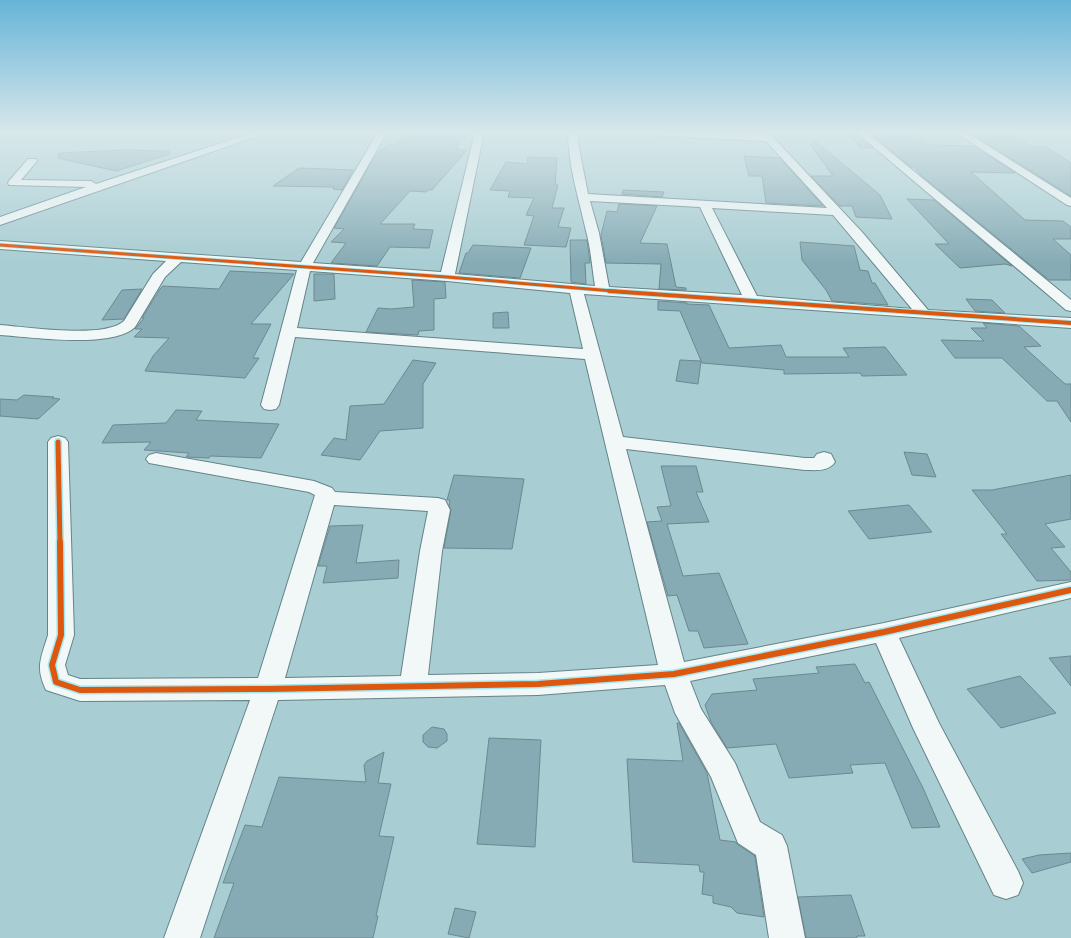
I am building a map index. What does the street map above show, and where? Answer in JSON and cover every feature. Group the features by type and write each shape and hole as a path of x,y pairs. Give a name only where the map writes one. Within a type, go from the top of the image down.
{"street":[{"path":"13,183 19,176"},
{"path":"0,221 131,176"},
{"path":"270,405 304,268 358,176"},
{"path":"447,277 470,176"},
{"path":"579,176 582,197 593,233 603,290"},
{"path":"803,176 924,314"},
{"path":"912,176 1071,307"},
{"path":"1028,176 1071,204"},
{"path":"0,184 106,184"},
{"path":"582,197 836,212"},
{"path":"705,205 752,300"},
{"path":"0,245 304,268 447,277 576,289 1071,323"},
{"path":"0,330 106,335 120,332 128,325 157,277 178,258"},
{"path":"576,289 674,674 689,713 724,772 749,832 771,846 787,938"},
{"path":"289,332 592,355"},
{"path":"58,442 61,635 52,666 56,682 80,690 268,689 538,684 674,674 884,632 1071,590"},
{"path":"614,442 804,464 822,464 825,462 824,458"},
{"path":"156,459 314,488 325,492 326,498 268,689 182,938"},
{"path":"326,498 438,505 439,510 431,551 413,687"},
{"path":"884,632 927,728 1006,883"}],"building":[{"path":"288,176 350,176 342,190 333,189 334,187 273,186"},
{"path":"364,176 444,176 432,190 428,190 426,192 410,191 380,224 415,224 413,229 433,230 429,248 390,247 377,266 331,263 346,243 331,242 344,229 334,228"},
{"path":"498,176 556,176 555,185 558,185 552,208 564,208 558,227 571,228 566,247 524,245 534,216 526,215 534,198 508,197 510,191 490,190"},
{"path":"749,176 796,176 823,206 766,203 762,176"},
{"path":"811,176 857,176 880,195 892,219 856,217 852,206 840,206"},
{"path":"922,176 975,176 1025,220 1063,221 1071,227 1071,239 1053,239 1071,255 1071,280 1049,280"},
{"path":"1039,176 1071,176 1071,196"},
{"path":"623,190 664,192 662,197 622,194"},
{"path":"907,199 934,200 1012,266 1005,264 960,268 935,244 949,244"},
{"path":"619,204 657,206 640,243 667,244 676,287 686,288 686,290 659,289 661,264 606,263 601,235 607,211 617,212"},
{"path":"570,240 587,240 590,263 585,263 586,284 571,282"},
{"path":"800,242 854,246 860,270 868,271 872,283 875,283 888,305 832,301 826,290 802,260"},
{"path":"473,245 531,248 520,278 459,273 466,253 468,253"},
{"path":"230,271 294,274 251,324 271,324 253,358 259,358 245,378 145,371 153,356 169,338 134,337 142,329 135,329 144,318 142,318 160,289 163,286 219,289"},
{"path":"314,274 334,274 335,299 314,301"},
{"path":"412,280 445,282 446,298 434,299 434,330 419,331 418,335 366,332 378,308 391,309 414,307"},
{"path":"142,289 124,319 102,320 122,290"},
{"path":"966,299 992,300 1005,313 975,311"},
{"path":"658,301 709,305 729,348 781,345 786,357 849,357 843,348 885,347 907,375 862,376 860,373 784,374 784,370 702,363 680,311 658,310"},
{"path":"508,312 509,328 493,328 493,313"},
{"path":"983,323 1019,326 1041,346 1024,347 1065,384 1071,384 1071,422 1057,401 1047,401 1002,358 955,358 941,340 984,341 971,328 987,328"},
{"path":"413,360 436,363 423,384 423,428 380,431 360,460 321,455 334,438 346,440 350,406 384,404"},
{"path":"680,360 701,361 698,384 676,381"},
{"path":"24,395 54,397 52,398 60,399 38,419 0,416 0,399 17,400"},
{"path":"176,410 202,411 196,420 279,424 261,458 210,456 209,458 186,457 189,453 144,450 151,442 102,443 113,425 166,423"},
{"path":"904,452 927,454 936,477 912,475"},
{"path":"661,466 696,466 703,492 696,492 709,522 667,524 683,576 719,573 748,644 704,648 698,631 689,631 677,595 668,596 647,522 662,521 657,507 671,506"},
{"path":"454,475 524,479 512,549 444,548 451,510 449,506 450,500 447,500"},
{"path":"1071,475 1071,519 1045,524 1065,547 1051,548 1071,572 1071,580 1037,581 1001,534 1007,534 972,490 992,490"},
{"path":"909,505 932,532 869,539 848,511"},
{"path":"363,525 356,563 399,560 398,578 323,583 327,566 318,566 330,526"},
{"path":"1071,656 1071,686 1049,658"},
{"path":"855,664 865,683 869,682 923,788 940,827 912,828 885,763 850,765 853,773 789,778 776,744 727,748 711,722 705,705 712,694 757,690 753,679 819,673 816,667"},
{"path":"1020,676 1056,713 1001,728 967,689"},
{"path":"677,723 679,723 707,773 720,840 736,842 755,856 764,917 737,913 731,907 713,903 713,896 702,894 704,872 700,872 699,865 633,862 627,759 683,761"},
{"path":"432,727 444,729 447,734 447,741 437,748 428,747 423,742 423,735"},
{"path":"489,738 541,740 535,847 477,844"},
{"path":"384,752 378,783 391,784 379,836 394,837 376,916 378,916 373,938 214,938 234,883 223,883 245,825 262,827 279,777 366,782 364,765 367,761"},
{"path":"1071,853 1071,862 1032,873 1022,859 1039,855"},
{"path":"851,895 865,936 857,936 857,938 806,938 798,897"},
{"path":"455,908 476,912 469,938 448,934"}],"cycle path":[{"path":"0,245 447,277 576,289 1071,323"},
{"path":"58,442 61,635 52,665 56,682 80,690 268,689 538,684 674,674 884,632 1071,590"}]}
